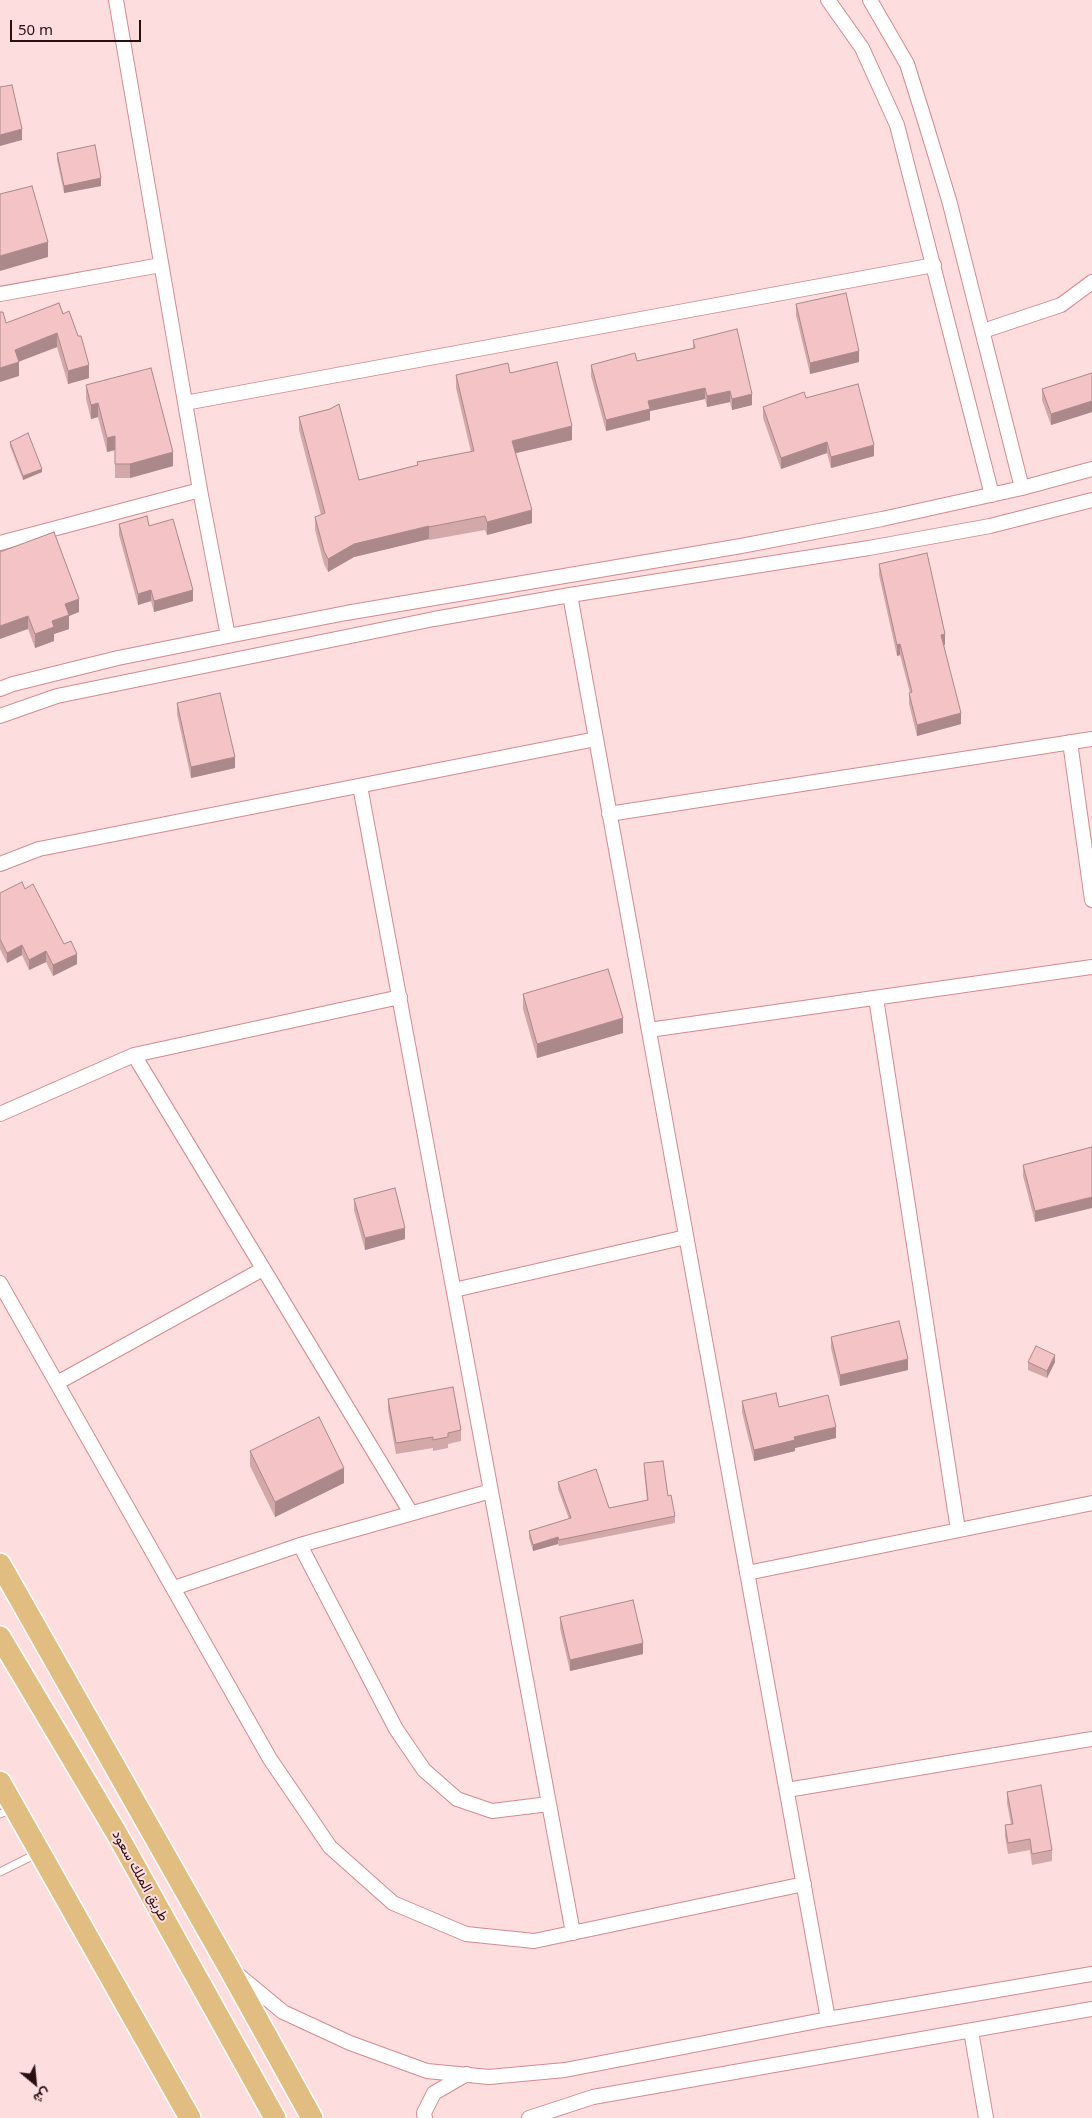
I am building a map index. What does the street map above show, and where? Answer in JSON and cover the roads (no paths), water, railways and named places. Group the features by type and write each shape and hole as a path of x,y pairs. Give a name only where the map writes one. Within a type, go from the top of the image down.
{"main road":[{"path":"0,1564 312,2118"},
{"name":"طريق الملك سعود","path":"0,1637 117,1834 275,2118"},
{"path":"0,1782 7,1811 40,1852 190,2118"}],"street":[{"path":"116,0 200,490 228,636"},
{"path":"828,0 862,48 897,125 992,495"},
{"path":"870,0 906,64 949,200 1022,488"},
{"path":"0,294 161,265"},
{"path":"185,403 934,265"},
{"path":"983,331 1061,305 1092,282"},
{"path":"0,689 13,684 118,658 346,613 882,520 1022,488 1092,469"},
{"path":"0,543 200,490"},
{"path":"0,716 57,696 424,621 570,595 869,548 990,526 1092,500"},
{"path":"570,595 828,2019"},
{"path":"0,864 39,850 596,739"},
{"path":"610,814 1092,739"},
{"path":"1070,742 1092,900"},
{"path":"360,786 573,1933"},
{"path":"649,1030 1092,967"},
{"path":"0,1114 134,1055 400,997"},
{"path":"876,998 958,1530"},
{"path":"134,1055 410,1513"},
{"path":"454,1290 686,1237"},
{"path":"57,1383 263,1269"},
{"path":"0,1283 270,1758 330,1847 393,1903 466,1934 534,1941 804,1884"},
{"path":"174,1588 300,1545 491,1491"},
{"path":"747,1573 1092,1503"},
{"path":"300,1545 396,1729 424,1770 457,1799 492,1811 549,1804"},
{"path":"787,1790 1092,1739"},
{"path":"229,1968 283,2012 350,2043 427,2071 489,2076 565,2070 828,2019 1092,1974"},
{"path":"530,2118 593,2097 1092,2009"},
{"path":"971,2031 986,2118"},
{"path":"425,2118 424,2113 434,2093 467,2074"}],"lane":[{"path":"0,1872 40,1852"}]}
